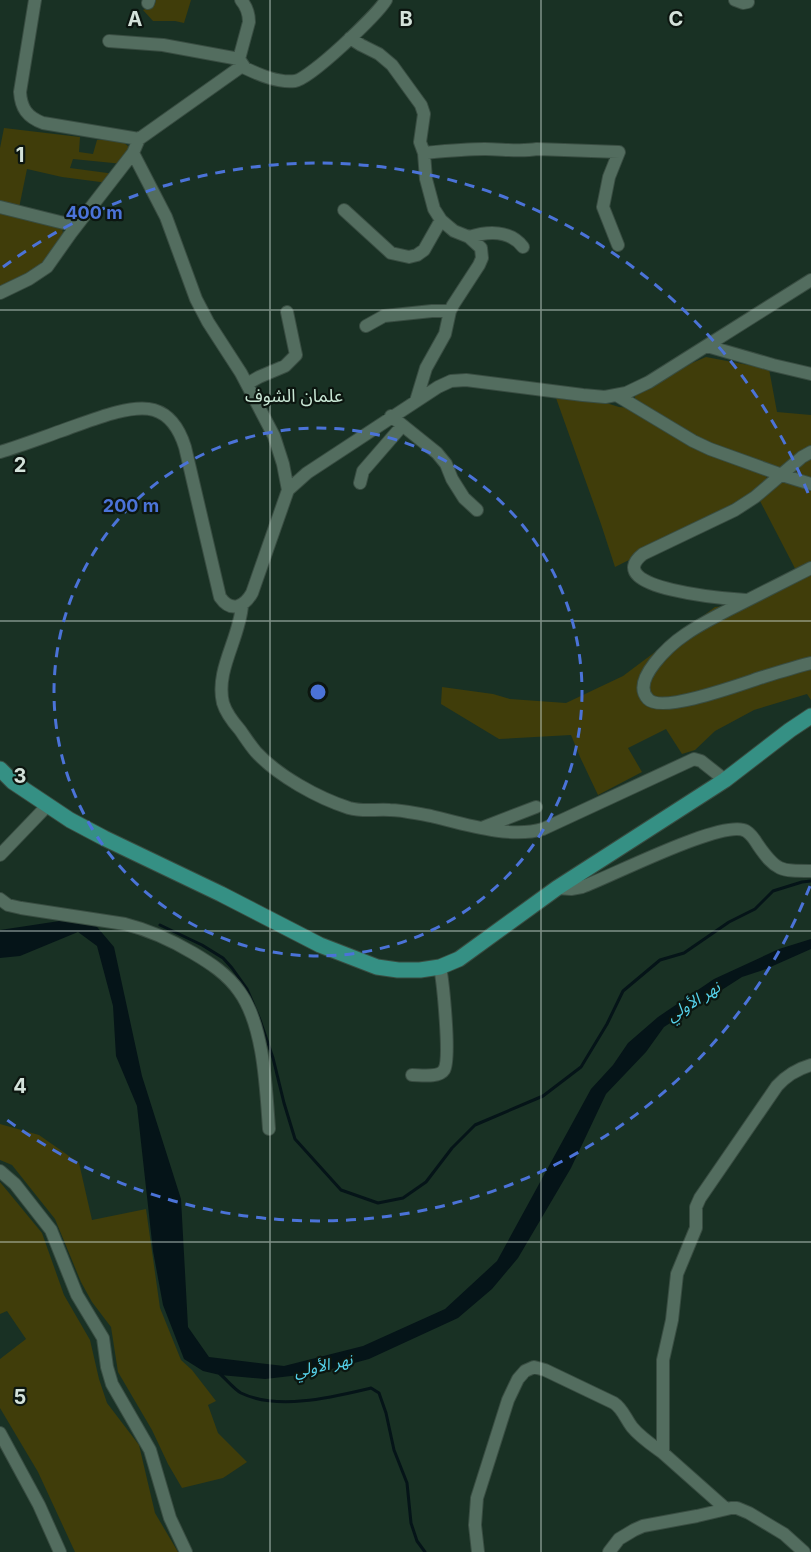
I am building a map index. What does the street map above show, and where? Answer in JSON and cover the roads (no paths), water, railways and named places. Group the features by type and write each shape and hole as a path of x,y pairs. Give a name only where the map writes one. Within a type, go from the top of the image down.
{"main road":[{"path":"0,769 13,782 70,820 320,945 376,967 398,970 440,968 459,959 557,888 725,780 811,716"}],"street":[{"path":"35,0 20,92 23,110 42,123 139,139"},
{"path":"0,293 47,267 76,226 134,153 139,139 240,62 249,22 248,11 241,0"},
{"path":"109,41 163,45 240,62 245,69 267,78 296,81 314,71 379,10 386,0"},
{"path":"735,0 748,2"},
{"path":"350,38 379,54 392,65 421,105 424,114 420,142 424,153 430,200 441,220 454,231 469,237 481,248 482,258 450,311 445,334 426,368 416,401"},
{"path":"424,153 486,148 618,152 609,177 603,207 618,245"},
{"path":"0,452 126,410 146,409 163,415 175,425 185,447 220,597 225,603 237,607 246,603 252,593 288,490 284,464 278,447 237,365 208,322 196,299 166,217 134,153"},
{"path":"0,207 76,226"},
{"path":"344,210 391,253 409,257 424,250 441,220"},
{"path":"469,237 481,233 508,235 519,242 523,248"},
{"path":"288,490 307,473 416,401 451,381 466,380 584,395 618,396 640,387 811,280"},
{"path":"366,326 384,316 450,311"},
{"path":"247,384 285,366 296,355 287,312"},
{"path":"707,346 811,374"},
{"path":"618,396 693,441 811,484"},
{"path":"391,417 437,453 446,464 464,498 477,510"},
{"path":"360,483 363,471 402,426"},
{"path":"747,600 701,596 653,584 638,577 633,565 636,559 643,554 735,510 811,452"},
{"path":"811,568 697,627 670,647 659,659 645,679 644,691 649,701 660,703 696,698 811,663"},
{"path":"242,605 239,624 222,680 223,701 228,713 256,752 287,777 317,795 349,808 403,811 515,833 535,831 694,759 701,761 725,780"},
{"path":"0,855 47,806"},
{"path":"482,827 536,807"},
{"path":"557,888 571,890 582,888 693,840 734,829 750,834 770,861 780,869 811,871"},
{"path":"0,899 8,905 21,908 142,928 176,943 222,972 243,997 254,1024 261,1050 269,1129"},
{"path":"412,1075 431,1075 444,1070 446,1010 440,968"},
{"path":"663,1453 663,1359 672,1320 679,1267 696,1228 697,1203 777,1086 790,1074 811,1065"},
{"path":"0,1171 15,1184 51,1230 77,1295 103,1338 112,1384 150,1450 170,1518 186,1552"},
{"path":"478,1552 477,1498 501,1419 513,1389 522,1374 530,1368 539,1367 614,1403 639,1434 725,1508"},
{"path":"0,1433 39,1505 60,1552"},
{"path":"609,1552 620,1539 643,1526 697,1516 725,1508 737,1508 749,1513 784,1534 804,1552"}],"water":[{"name":"نهر الأولي","path":"66,920 92,921 114,947 142,1076 181,1199 188,1327 209,1357 284,1366 363,1346 445,1309 497,1261 591,1089 613,1065 628,1043 658,1017 714,979 779,949 811,939 811,949 742,977 664,1027 646,1052 606,1094 571,1168 518,1258 492,1289 458,1318 369,1359 317,1373 265,1379 203,1371 184,1359 163,1305 153,1251 137,1106 116,1056 113,1006 97,946 78,932 20,956 0,958 0,930"}],"waterway":[{"path":"160,925 202,945 223,958 232,968 247,989 260,1020 295,1139 341,1190 378,1203 403,1198 426,1182 452,1148 475,1125 543,1096 581,1067 607,1024 623,991 660,960 684,953 729,922 755,909 773,891 811,881"},
{"path":"220,1374 241,1393 272,1401 306,1401 371,1388 379,1393 394,1450 407,1483 411,1523 417,1541 425,1552"}],"district":[{"name":"علمان الشوف","path":"294,395"}]}
